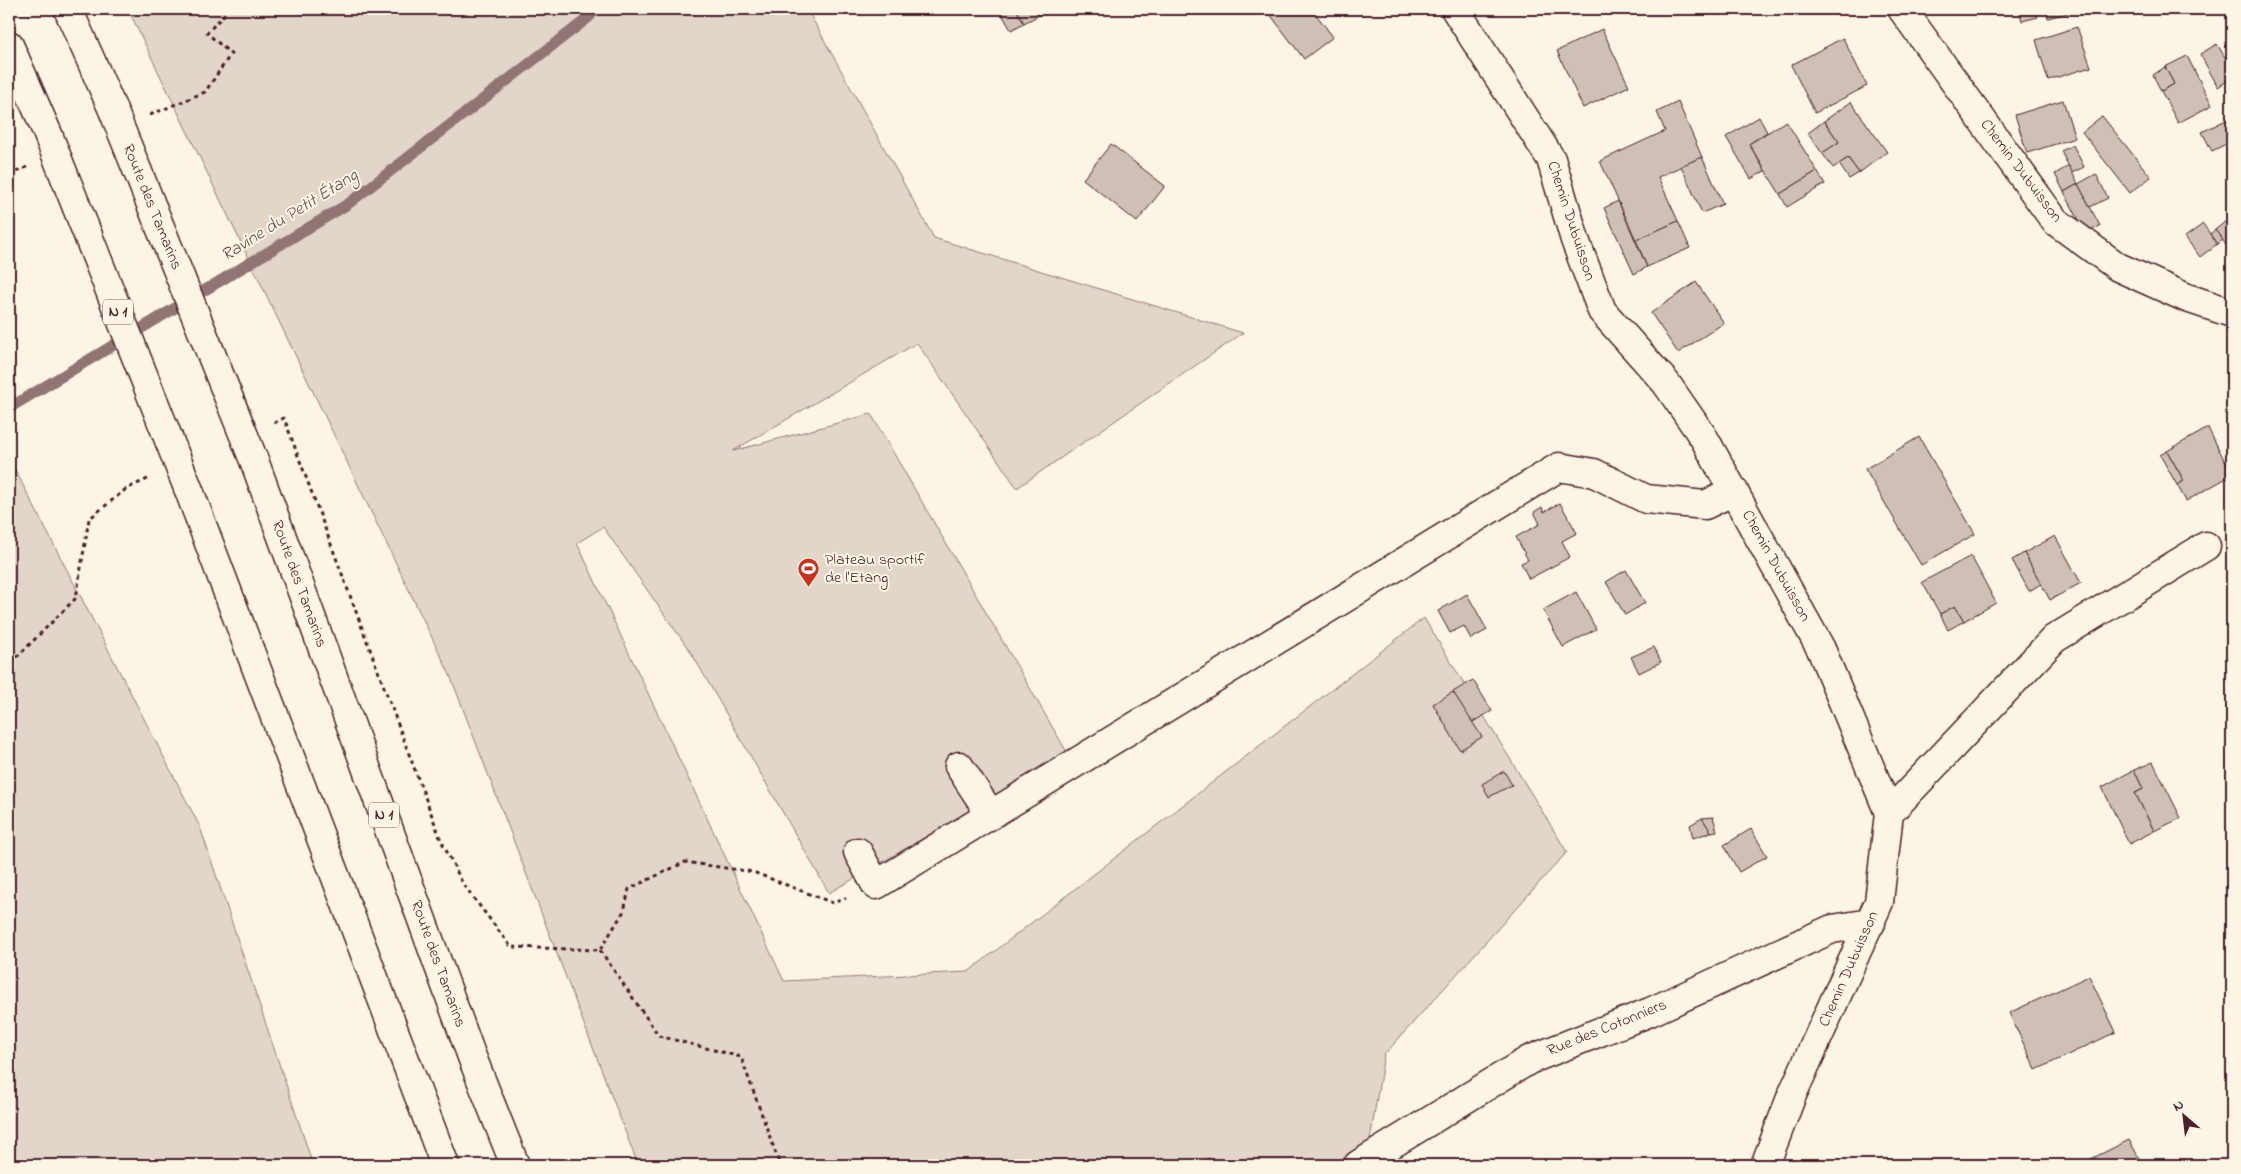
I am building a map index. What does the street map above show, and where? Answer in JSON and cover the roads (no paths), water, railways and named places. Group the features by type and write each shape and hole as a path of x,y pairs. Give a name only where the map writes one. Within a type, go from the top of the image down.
{"main road":[{"name":"Route des Tamarins","path":"68,9 113,110 255,463 469,1048 515,1165"},
{"name":"Chemin Dubuisson","path":"1455,9 1551,159 1575,240 1602,311 1666,384 1704,438 1821,648 1889,813 1879,902 1792,1095 1765,1165"},
{"name":"Chemin Dubuisson","path":"1902,9 2055,221 2118,267 2187,298 2232,313"},
{"name":"N 1","path":"9,45 47,132 190,493 445,1165"},
{"path":"858,852 876,885 1559,468 1594,473 1646,499 1705,505 1734,491"},
{"path":"1889,813 2054,639 2206,546"},
{"path":"959,766 991,815"},
{"name":"Rue des Cotonniers","path":"1358,1165 1529,1060 1650,1012 1832,929 1870,923"}],"waterway":[{"name":"Ravine du Petit Étang","path":"9,408 348,204 588,18 596,9"}],"place":[{"name":"Plateau sportif de l'Etang","path":"809,588"}]}
